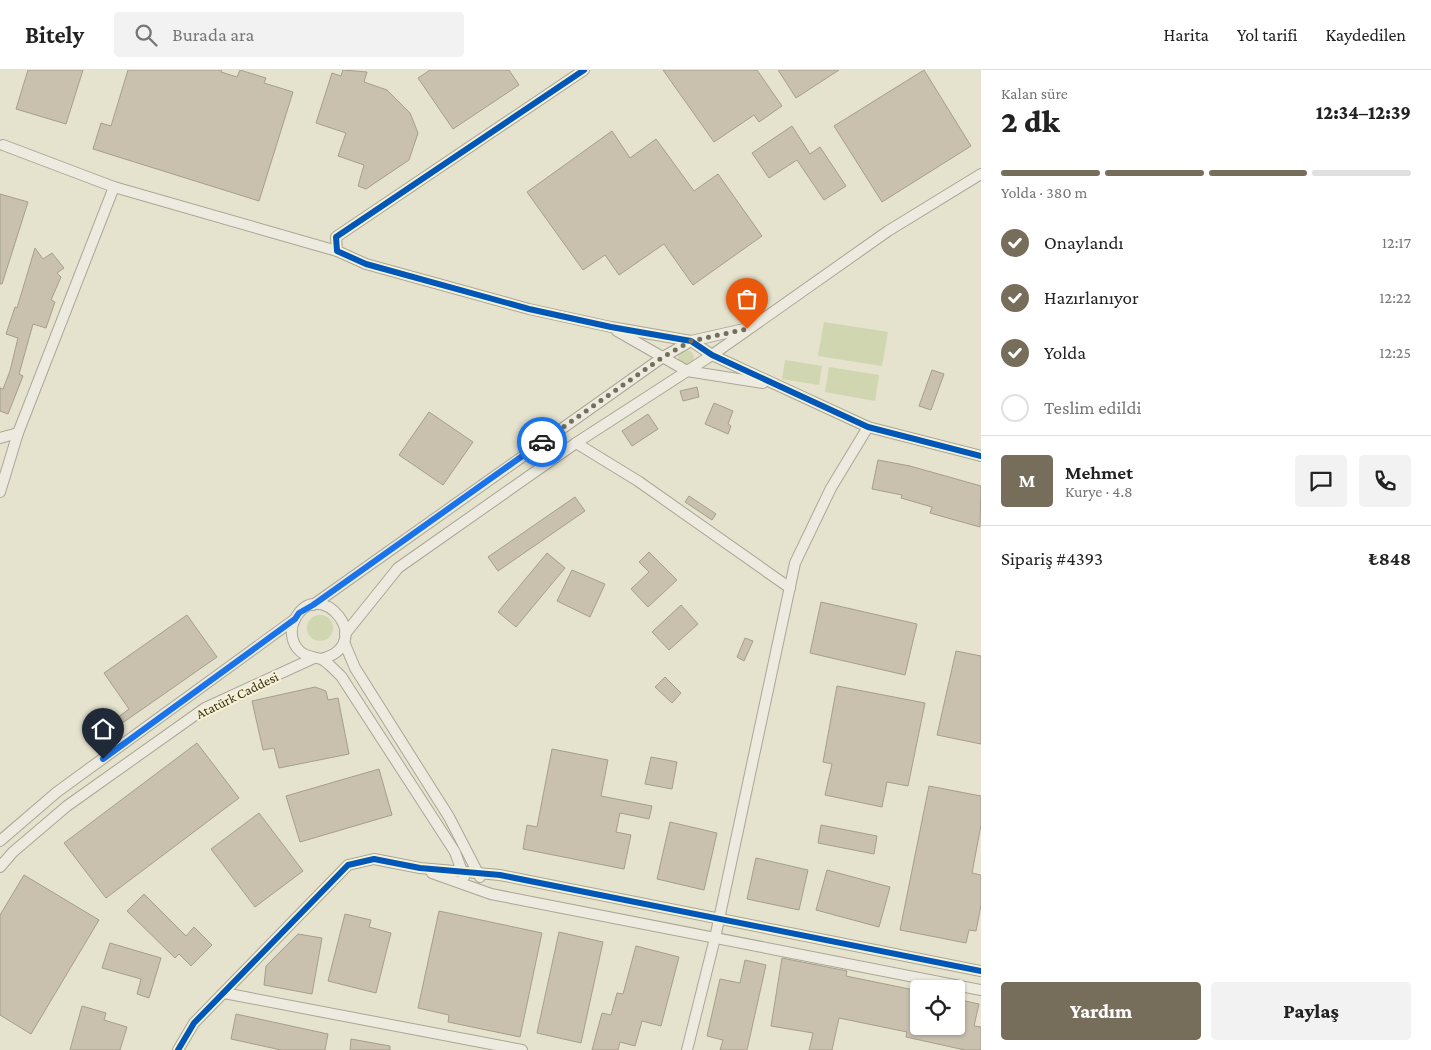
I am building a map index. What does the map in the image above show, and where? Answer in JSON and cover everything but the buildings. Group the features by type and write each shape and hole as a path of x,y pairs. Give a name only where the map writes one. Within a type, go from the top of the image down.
{"street":[{"path":"337,251 336,236 584,70"},
{"path":"3,146 114,187 337,251 366,264 529,309 611,327 691,341 712,355 868,427 981,456"},
{"path":"747,329 691,341 663,357 313,605 299,613 291,633 296,647 307,656 318,658 335,653 344,638 398,568 576,443 712,355 888,231 981,174"},
{"path":"0,492 18,433 114,187"},
{"path":"611,327 687,371 774,384"},
{"path":"687,1050 715,938 795,563 830,488 868,427"},
{"path":"0,438 18,433"},
{"path":"576,443 638,481 790,588"},
{"path":"313,605 329,607 342,618 344,638 354,668 449,817 480,873 480,890"},
{"name":"Atatürk Caddesi","path":"0,841 57,792 295,619"},
{"path":"318,658 341,676 455,852 467,885"},
{"name":"Atatürk Caddesi","path":"0,867 13,852 67,806 205,708 318,658"},
{"path":"178,1050 194,1023 348,866 374,859 420,868 500,875 981,971"},
{"path":"420,868 501,896 981,990"},
{"path":"224,993 522,1050"}],"green space":[{"path":"824,322 888,332 882,366 818,356"},
{"path":"686,350 694,358 686,366 678,358"},
{"path":"785,360 822,366 819,385 782,379"},
{"path":"829,367 879,375 875,401 825,392"},
{"path":"320,615 329,619 333,628 329,637 320,641 311,637 307,628 311,619"}],"cycle path":[{"path":"584,70 336,237 337,251 366,264 529,309 611,327 691,341 712,355 868,427 981,456"},
{"path":"178,1050 194,1023 348,865 374,859 420,868 500,875 981,971"}],"way so far":[{"path":"542,442 663,357 691,341 747,329"}],"route":[{"path":"103,759 295,619 299,613 313,605 542,442"}]}
